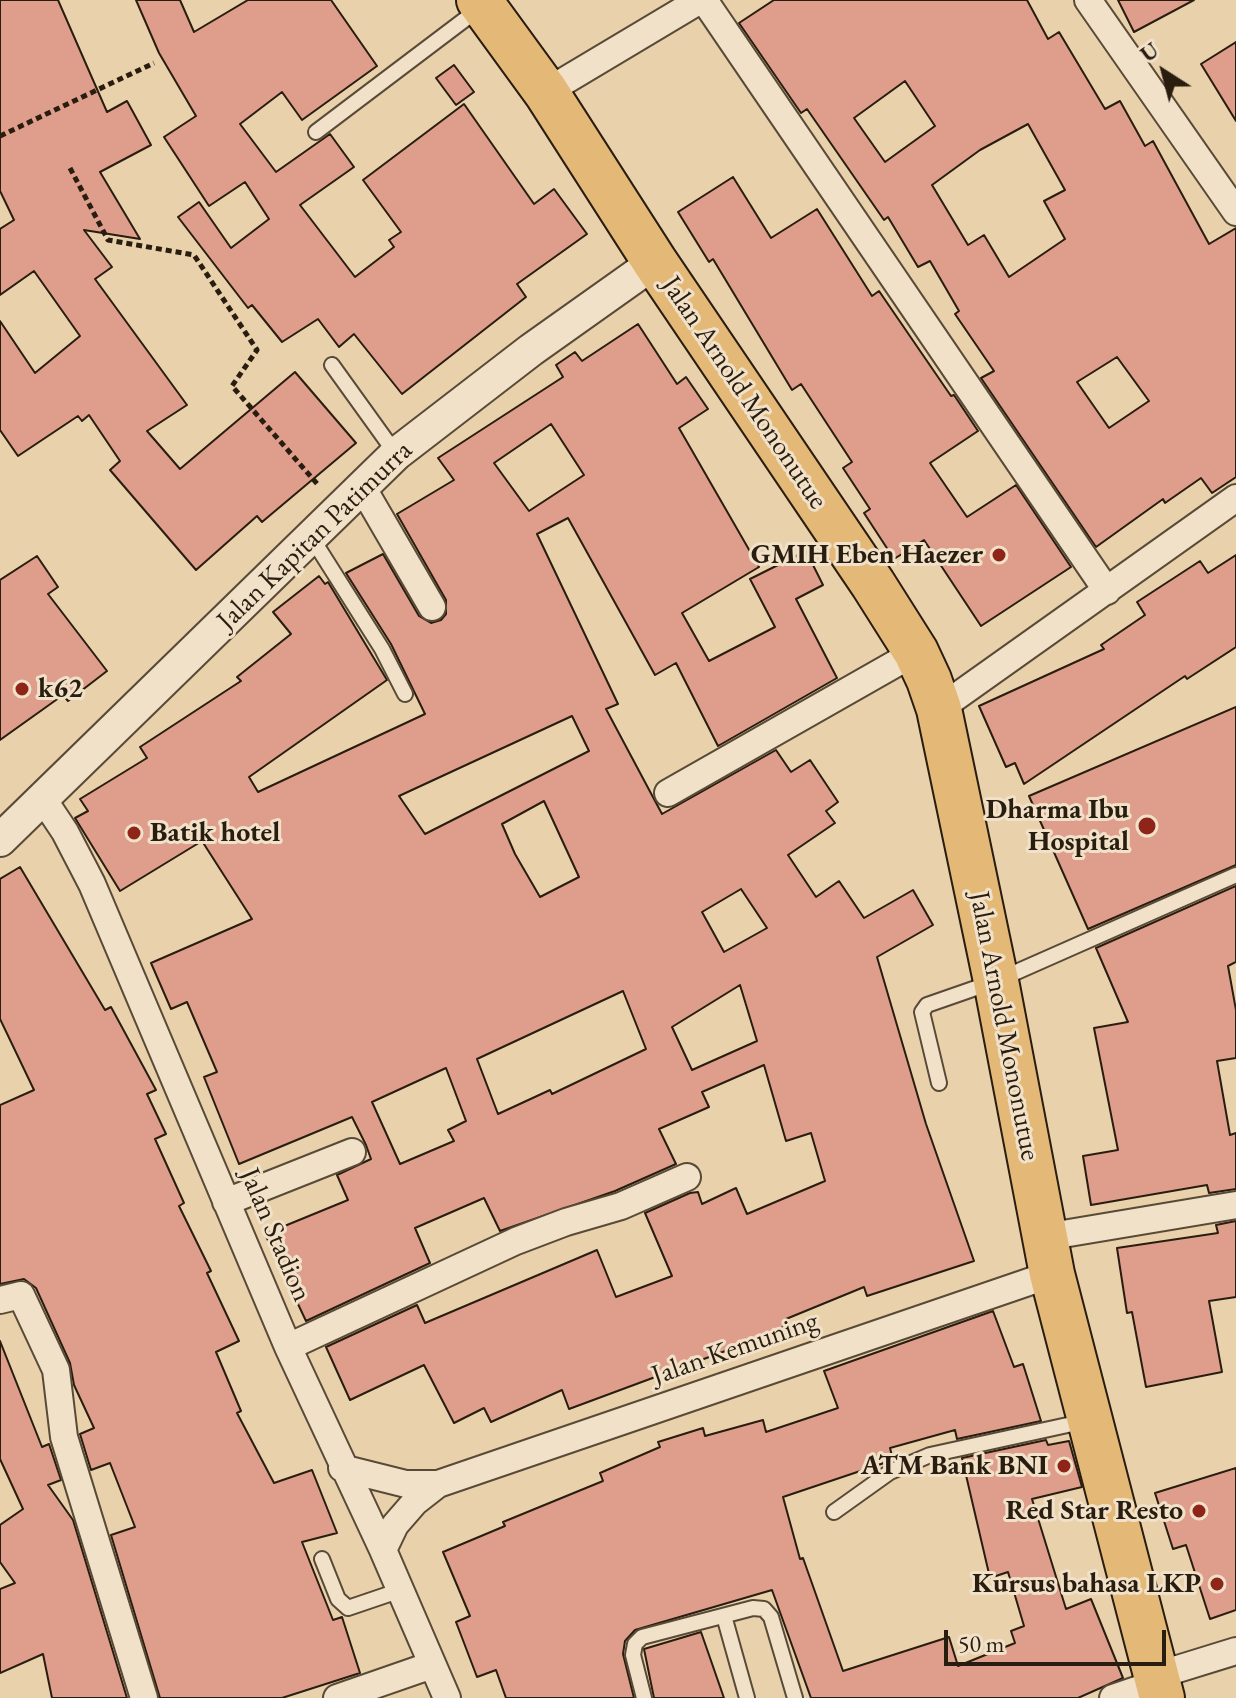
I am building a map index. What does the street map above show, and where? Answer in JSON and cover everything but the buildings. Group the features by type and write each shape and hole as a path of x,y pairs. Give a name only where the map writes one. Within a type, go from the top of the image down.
{"highway":[{"name":"Jalan Arnold Mononutue","path":"482,3 546,92 655,262 916,652 939,709 1049,1256 1158,1686"}],"street":[{"path":"546,92 702,0 1107,591"},
{"path":"1088,0 1236,212"},
{"name":"Jalan Kapitan Patimurra","path":"0,840 396,454 531,350 655,262"},
{"path":"361,485 432,607"},
{"path":"939,709 1236,498"},
{"path":"668,793 916,652"},
{"name":"Jalan Stadion","path":"43,799 65,832 92,884 288,1347 383,1550 447,1698"},
{"path":"226,1202 352,1152"},
{"path":"288,1347 516,1241 621,1206 687,1177"},
{"name":"Jalan Kemuning","path":"383,1550 395,1525 415,1502 438,1484 1049,1256 1236,1205"},
{"path":"0,1300 21,1295 56,1370 64,1437 144,1698"},
{"name":"Jalan Kemuning","path":"342,1468 406,1484 438,1484"},
{"path":"1113,1698 1158,1686 1236,1651"},
{"path":"337,1698 432,1665"}],"lane":[{"path":"316,132 482,3"},
{"path":"332,365 396,454"},
{"path":"310,535 382,649 405,694"},
{"path":"939,1083 922,1012 934,1001 996,981 1236,875"},
{"path":"834,1512 890,1472 930,1455 1089,1420"},
{"path":"322,1559 338,1599 348,1608 401,1590"},
{"path":"644,1698 633,1655 635,1644 642,1637 753,1608 764,1609 771,1617 795,1698"},
{"path":"724,1616 747,1698"}],"path":[{"path":"0,136 154,63"},
{"path":"70,168 108,240 194,255 257,350 232,386 338,508"}],"place":[{"name":"GMIH Eben Haezer","path":"999,555"},
{"name":"k62","path":"22,689"},
{"name":"Dharma Ibu Hospital","path":"1147,826"},
{"name":"Batik hotel","path":"134,833"},
{"name":"ATM Bank BNI","path":"1064,1466"},
{"name":"Red Star Resto","path":"1199,1511"},
{"name":"Kursus bahasa LKP","path":"1217,1584"}]}
